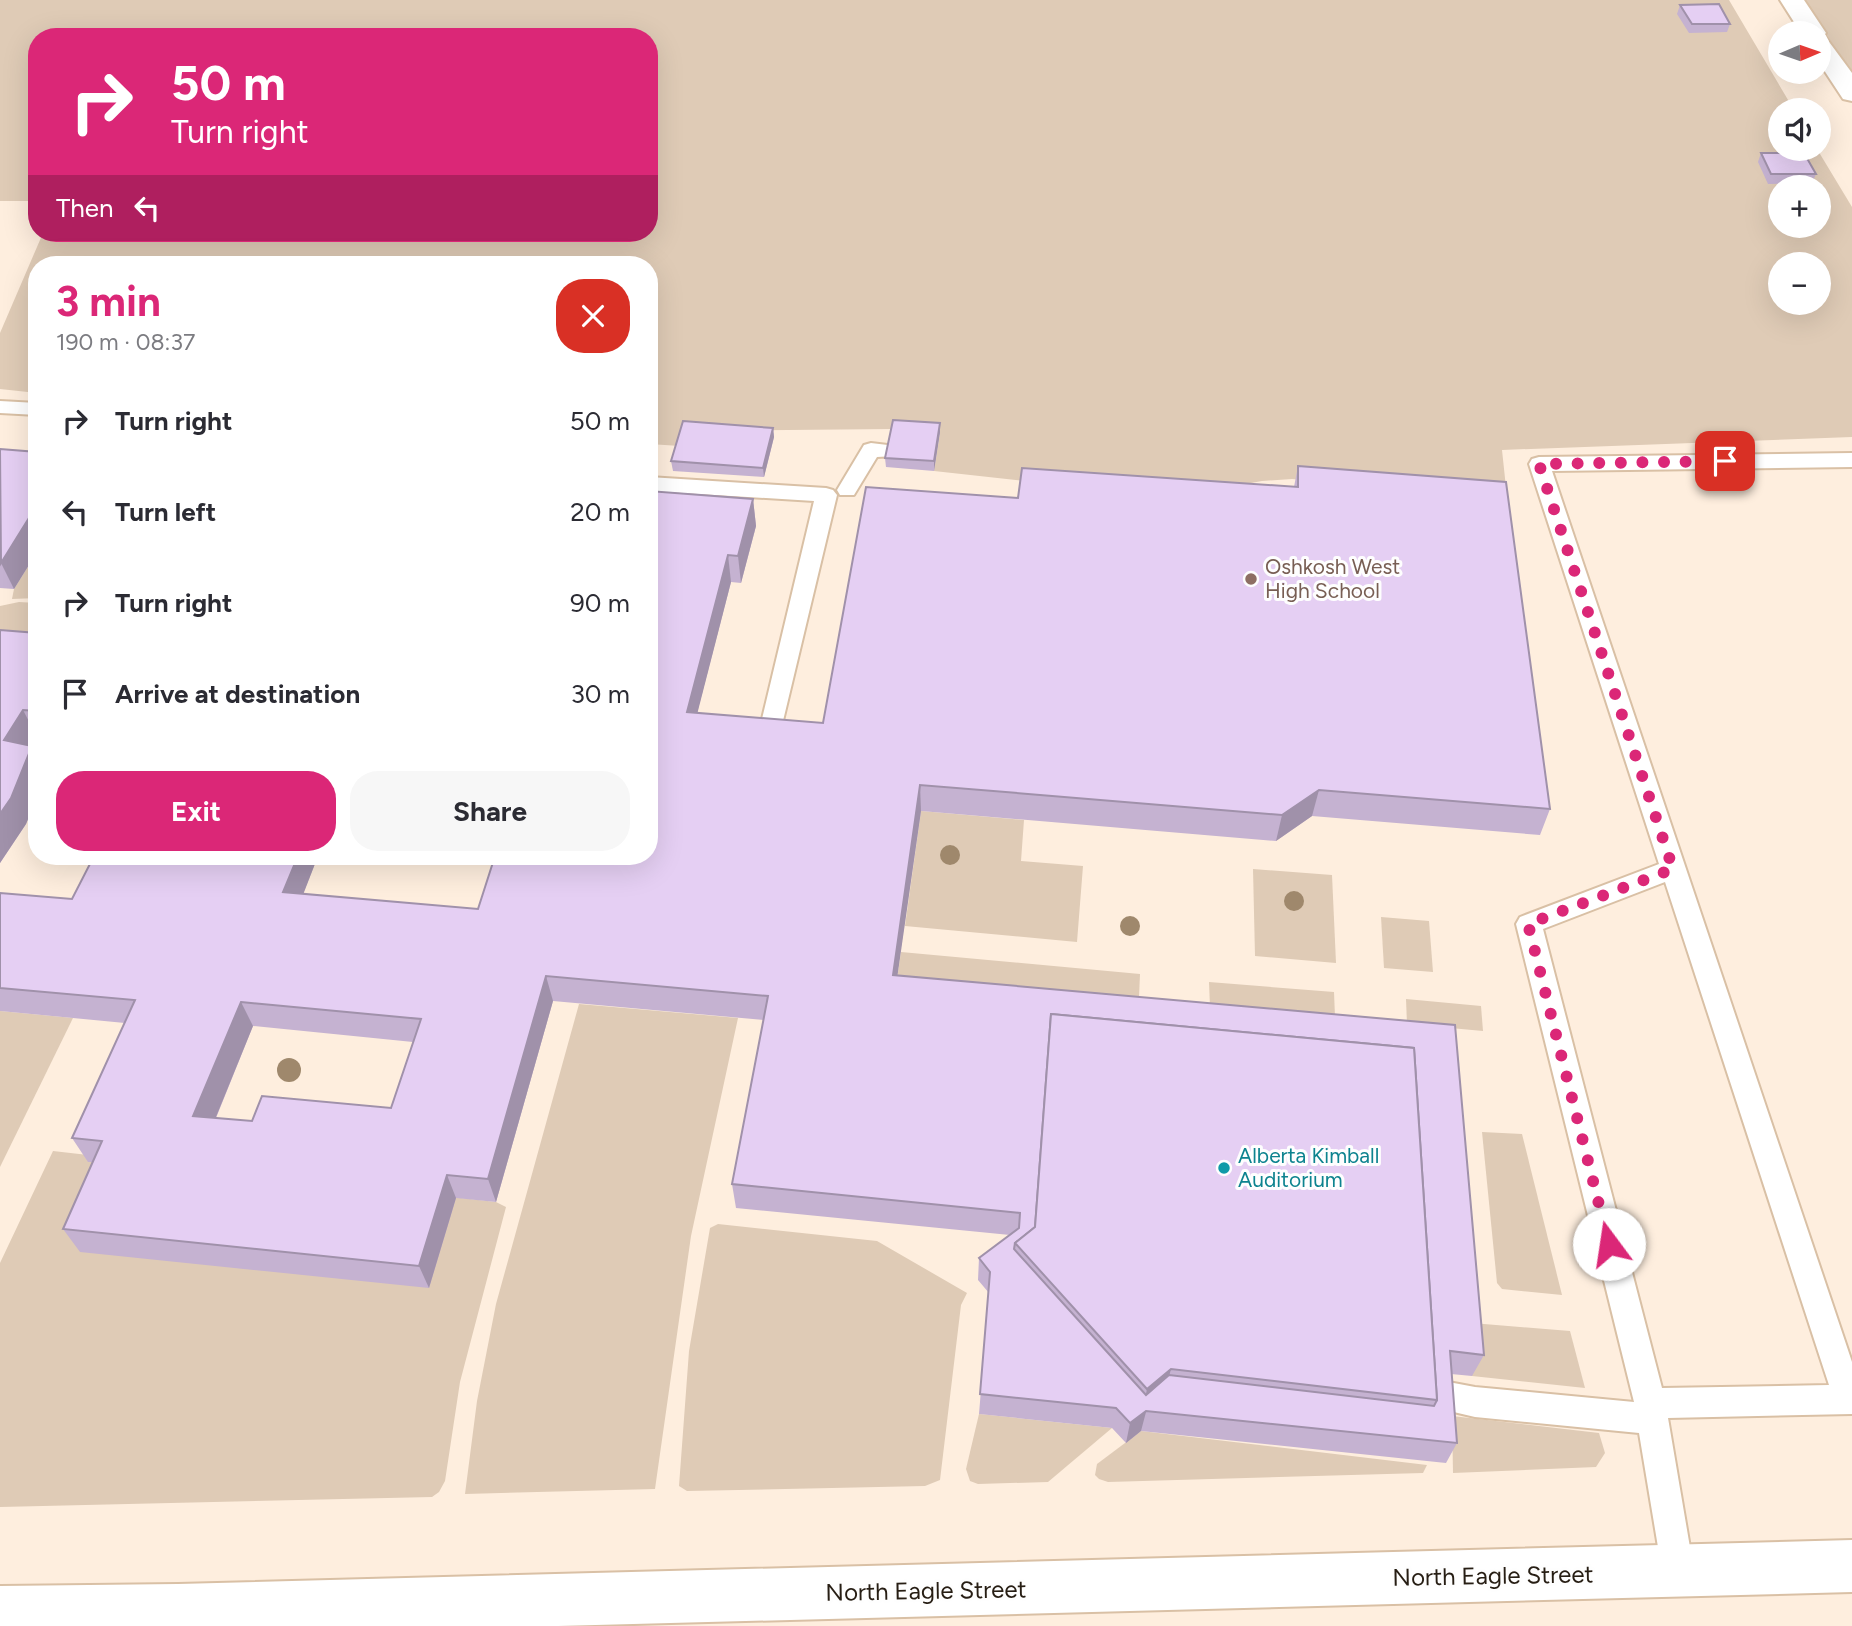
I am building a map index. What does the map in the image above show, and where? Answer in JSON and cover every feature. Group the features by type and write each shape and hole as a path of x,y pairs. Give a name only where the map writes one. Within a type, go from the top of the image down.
{"street":[{"path":"1792,0 1805,21"},
{"path":"1831,61 1852,93"},
{"name":"North Eagle Street","path":"0,1612 176,1618 1852,1566"}],"lane":[{"path":"0,407 28,409"},
{"path":"847,490 870,450 889,451"},
{"path":"1422,1392 1475,1402 1651,1411 1850,1399 1539,464 1852,460"},
{"path":"658,485 826,495 774,719"},
{"path":"1673,869 1528,924 1651,1411 1678,1571"}],"shaded area":[{"path":"0,0 1729,0 1768,66 1768,84 1779,84 1787,98 1768,98 1768,161 1824,161 1852,207 1852,437 1502,450 1507,497 1292,479 1223,488 1025,481 934,471 940,432 893,429 685,431 680,446 658,445 658,256 33,256 39,242 658,242 658,28 28,28 28,201 0,201"},
{"path":"1792,0 1852,0 1852,93 1831,56 1831,21 1805,21"},
{"path":"28,268 28,392 0,389 0,333"},
{"path":"28,566 28,598 12,599 14,589"},
{"path":"28,602 28,658 0,656 0,606"},
{"path":"921,811 1024,820 1021,861 1083,866 1077,942 905,926"},
{"path":"1253,869 1332,875 1336,963 1255,956"},
{"path":"1381,917 1429,921 1433,972 1384,968"},
{"path":"901,952 1140,974 1138,1020 894,1000"},
{"path":"1209,982 1334,992 1335,1017 1210,1007"},
{"path":"1406,999 1481,1006 1483,1031 1407,1024"},
{"path":"579,1004 738,1018 691,1236 655,1489 465,1494 477,1401 496,1304"},
{"path":"0,1011 73,1018 0,1167"},
{"path":"1482,1132 1522,1134 1562,1295 1502,1289 1497,1283"},
{"path":"53,1151 496,1202 506,1207 460,1382 445,1481 439,1492 432,1497 0,1507 0,1263"},
{"path":"718,1224 877,1241 967,1293 961,1305 940,1480 925,1486 687,1491 679,1486 689,1351 710,1228"},
{"path":"1472,1323 1570,1331 1585,1388 1472,1376"},
{"path":"979,1414 1112,1428 1048,1482 978,1484 970,1481 966,1469"},
{"path":"1452,1416 1599,1433 1605,1453 1596,1467 1453,1473"},
{"path":"1141,1431 1427,1465 1423,1473 1108,1482 1099,1479 1095,1475 1097,1464"}],"building":[{"path":"1719,4 1730,24 1692,24 1680,5"},
{"path":"1761,153 1768,153 1768,161 1809,161 1816,174 1771,174"},
{"path":"893,420 940,423 934,461 885,458"},
{"path":"683,421 773,428 763,468 671,461"},
{"path":"0,449 28,451 28,520 1,563"},
{"path":"1298,466 1506,482 1550,809 1319,790 1282,815 920,785 893,975 1455,1025 1484,1355 1450,1351 1457,1443 1146,1411 1130,1423 1116,1408 980,1394 990,1272 979,1258 1019,1228 1020,1213 732,1184 768,996 546,976 488,1179 447,1175 419,1266 63,1229 102,1141 72,1138 135,1000 0,988 0,893 72,899 89,865 294,865 283,892 478,909 492,865 658,865 658,492 753,499 738,556 728,555 687,712 823,723 866,487 1018,498 1022,468 1298,487","holes":["241,1002 421,1019 391,1108 262,1096 252,1121 193,1116","1051,1014 1414,1048 1437,1400 1434,1406 1169,1375 1146,1395 1014,1249 1015,1243 1035,1227"]},
{"path":"0,630 28,632 28,710 23,710 4,740 28,745 28,756 11,798 0,814"},
{"name":"Alberta Kimball Auditorium","path":"1051,1014 1414,1048 1437,1400 1171,1369 1147,1389 1015,1243 1035,1227"}],"place":[{"name":"Oshkosh West High School","path":"1251,579"},
{"name":"Alberta Kimball Auditorium","path":"1224,1168"}],"route":[{"path":"1609,1244 1528,924 1673,869 1539,464 1725,461"}]}
